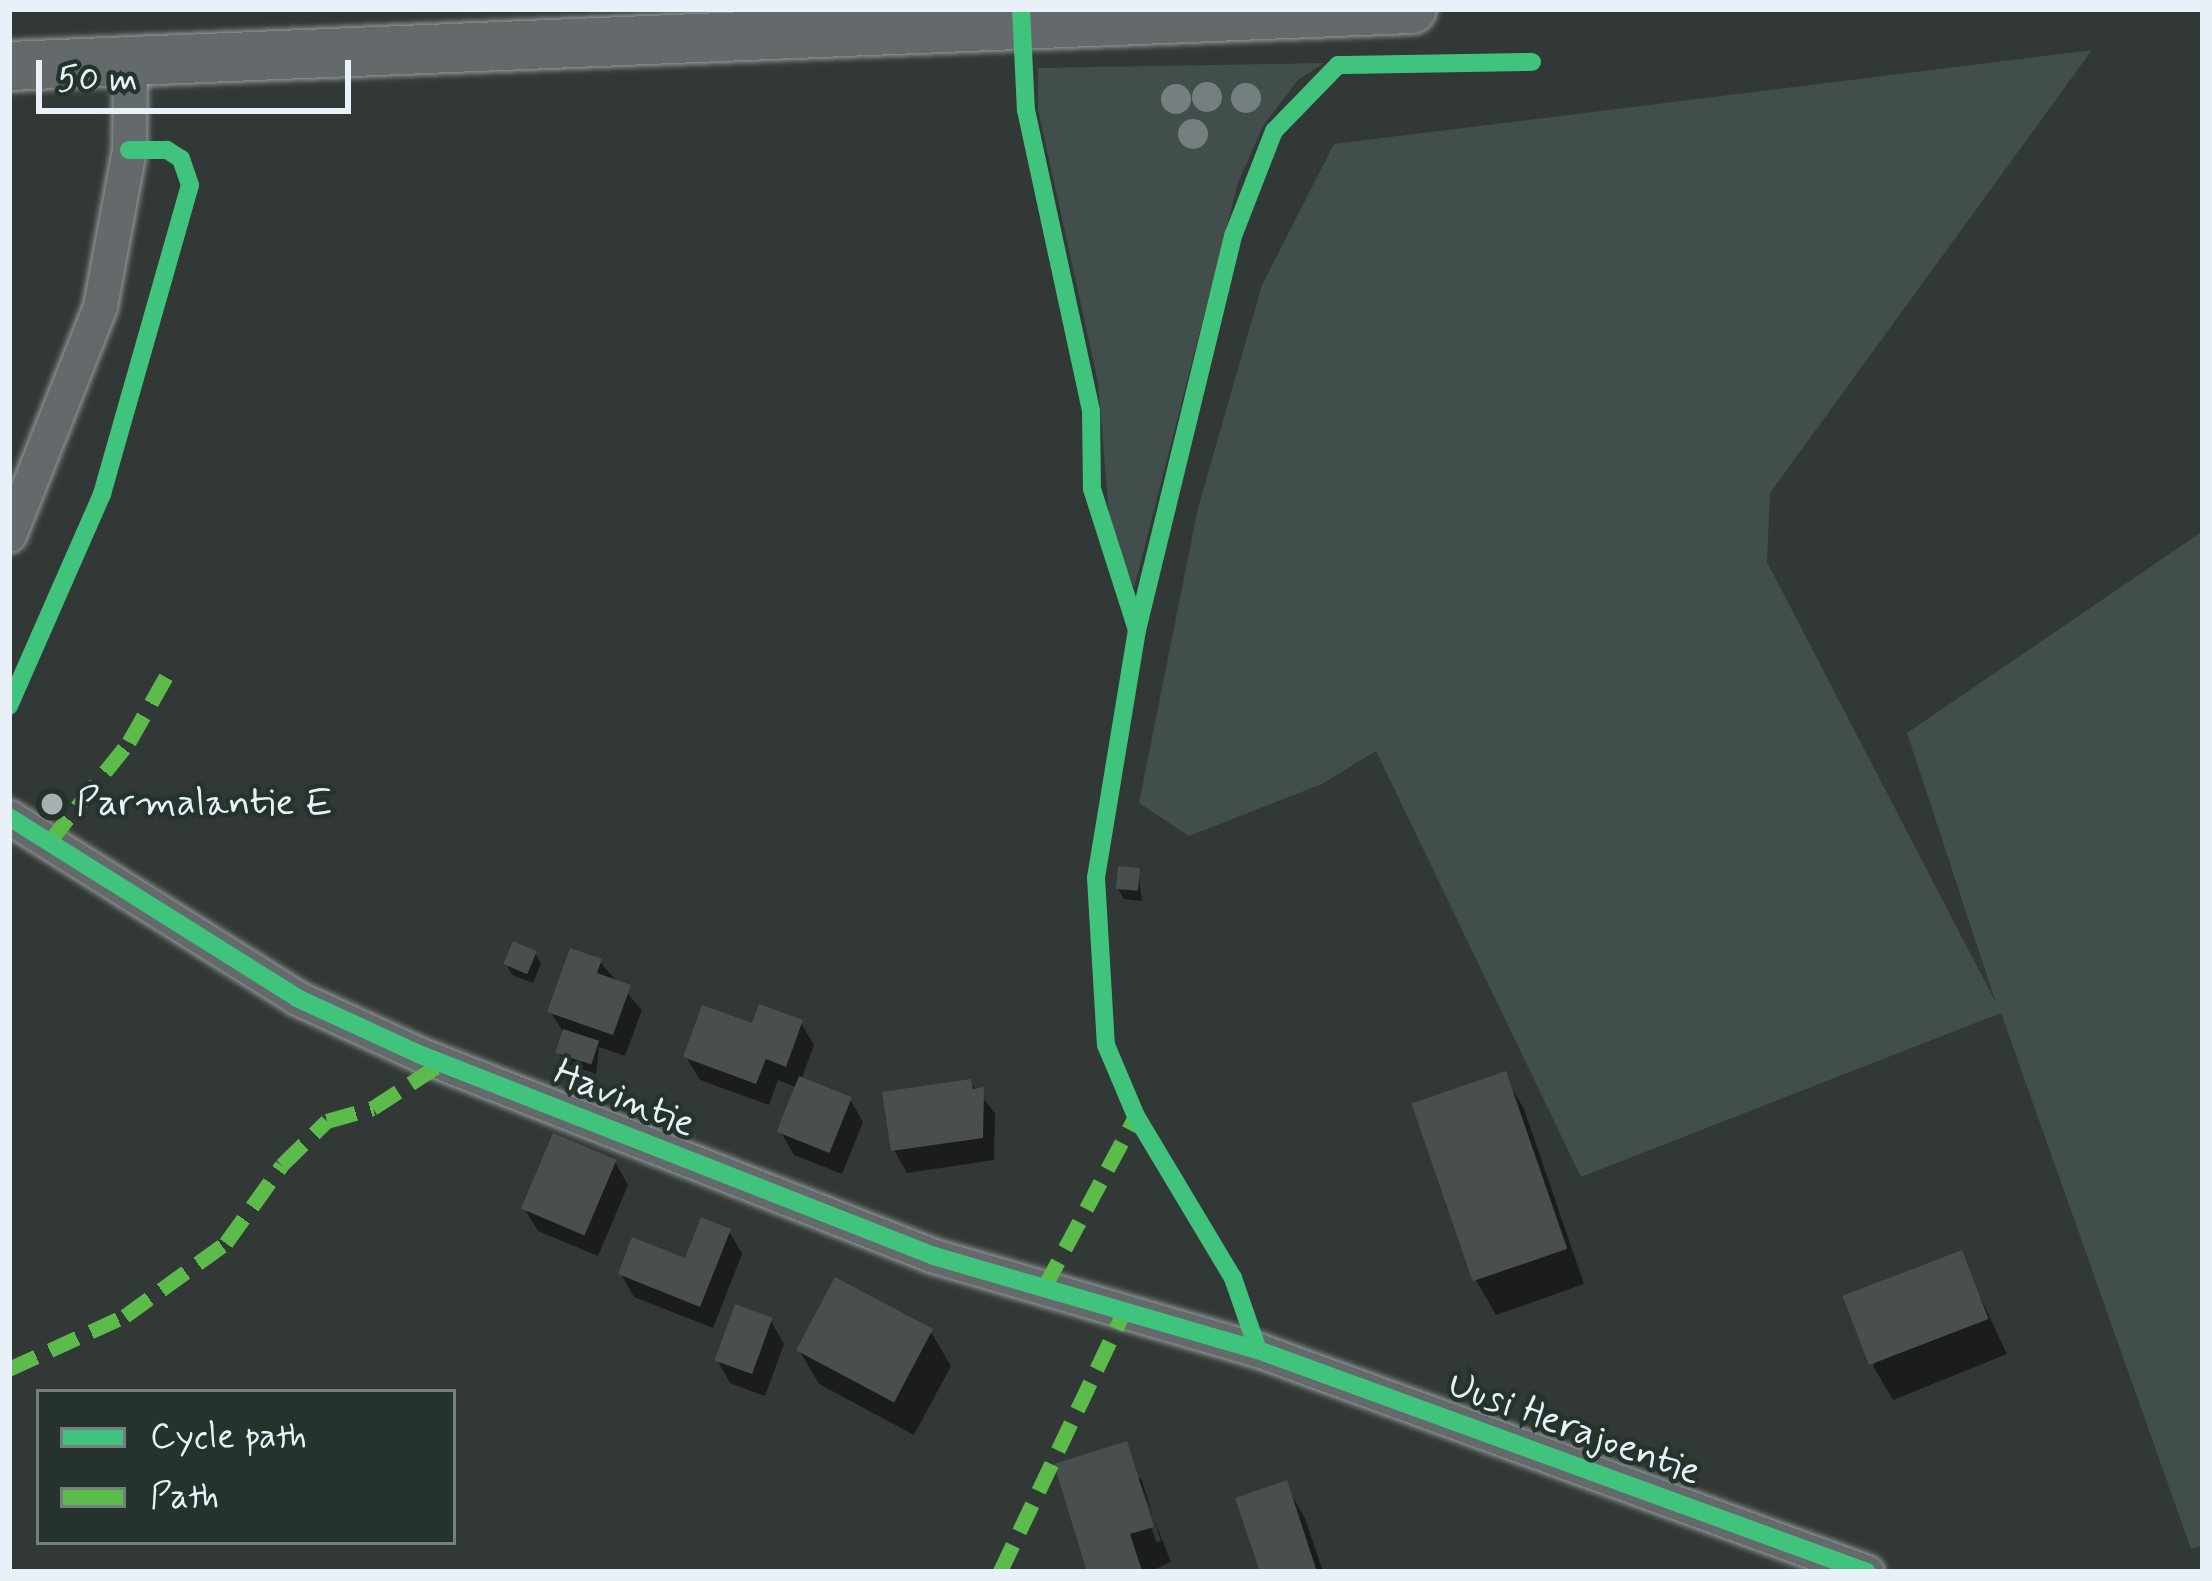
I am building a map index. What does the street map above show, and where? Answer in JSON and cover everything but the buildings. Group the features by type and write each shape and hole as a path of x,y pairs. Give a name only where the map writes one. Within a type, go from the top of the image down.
{"main road":[{"path":"9,66 1412,9"}],"street":[{"path":"9,535 100,306 129,150 130,64"},
{"name":"Havintie","path":"9,817 297,998 421,1055 934,1256 1258,1350"},
{"name":"Uusi Herajoentie","path":"1258,1350 1867,1572"}],"shaded area":[{"path":"2092,50 1770,493 1767,562 1996,1003 1907,733 2203,531 2203,1545 2191,1549 2001,1013 1581,1177 1376,751 1322,784 1189,836 1139,803 1198,508 1262,285 1334,144"},
{"path":"1324,63 1298,80 1263,126 1238,183 1134,588 1110,527 1098,382 1038,109 1038,68"}],"marked path":[{"path":"49,842 129,742 166,677"},
{"path":"9,1369 125,1316 226,1243 282,1165 327,1121 373,1108 442,1063"},
{"path":"1044,1288 1136,1116"},
{"path":"1000,1572 1124,1312"}],"cycle path":[{"path":"1021,9 1026,110 1091,411 1092,489 1137,630 1096,878 1106,1045 1136,1116 1233,1278 1258,1350"},
{"path":"1137,630 1233,236 1274,131 1338,65 1532,62"},
{"path":"9,706 102,494 190,185 181,159 167,150 129,150"},
{"path":"9,817 297,998 421,1055 934,1256 1258,1350 1867,1572"}],"place":[{"name":"Parmalantie E","path":"52,804"}]}
